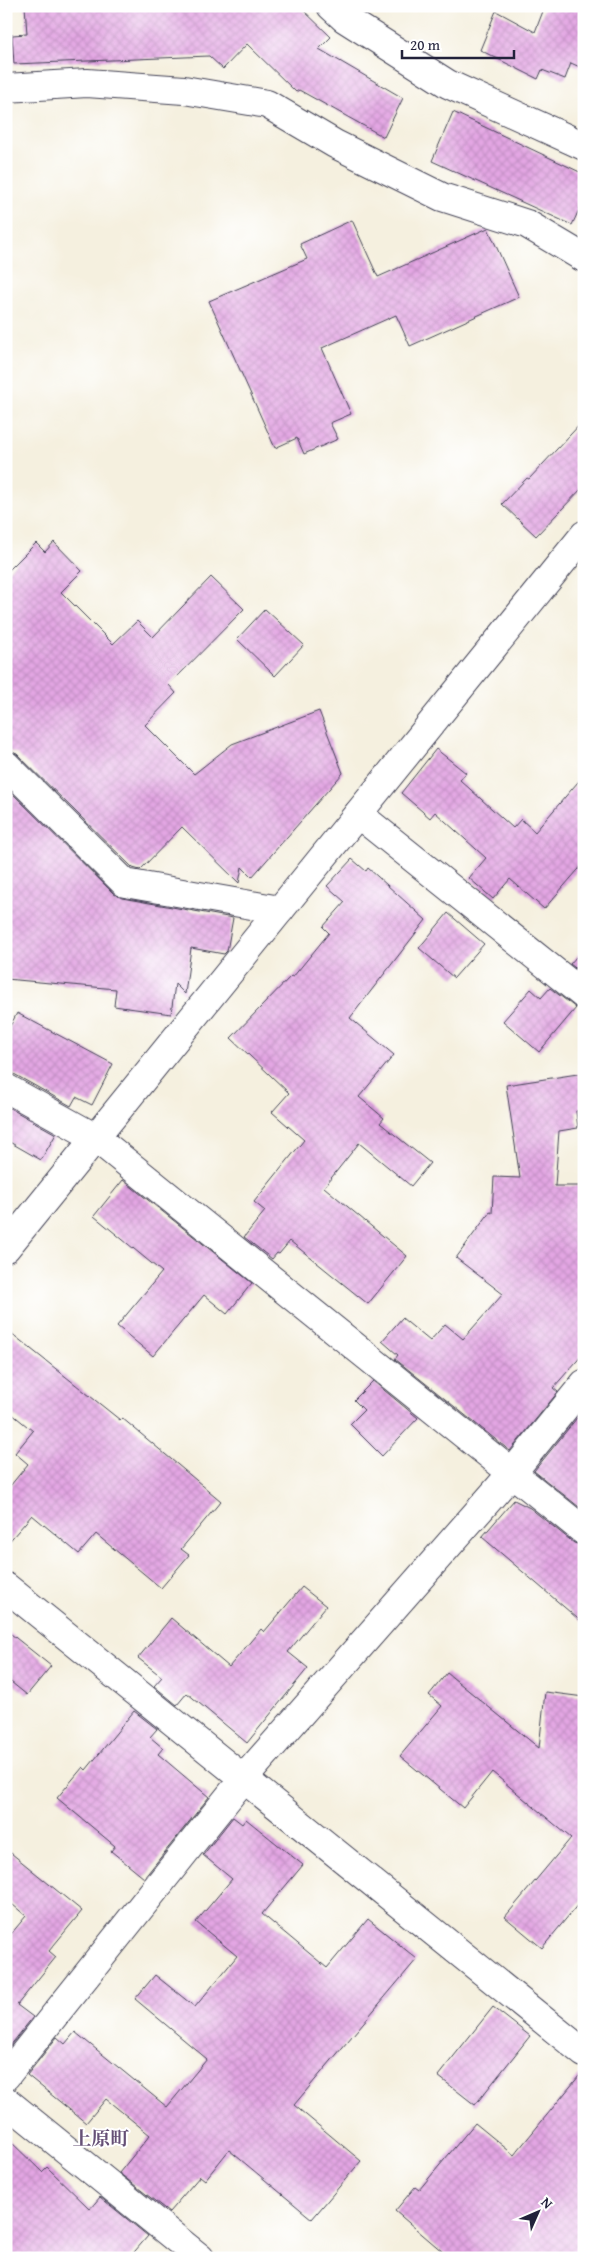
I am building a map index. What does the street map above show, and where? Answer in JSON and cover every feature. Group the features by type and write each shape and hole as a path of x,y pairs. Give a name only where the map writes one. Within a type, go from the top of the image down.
{"street":[{"path":"331,6 344,18 448,84 584,146"},
{"path":"6,88 87,83 184,90 267,104 335,144 442,197 527,224 584,258"},
{"path":"6,1248 584,535"},
{"path":"6,765 125,883 280,910"},
{"path":"358,814 584,995"},
{"path":"6,1088 96,1138 584,1531"},
{"path":"6,2076 244,1778 512,1473 584,1384"},
{"path":"6,1587 584,2053"},
{"path":"6,2101 200,2258"}],"building":[{"path":"25,6 299,6 331,37 319,49 403,98 384,137 299,90 296,92 247,44 223,69 209,56 14,64 12,35 27,34"},
{"path":"545,6 584,6 584,69 571,63 565,79 542,70 538,79 480,50 496,11 535,32"},
{"path":"453,112 584,174 584,199 572,225 432,161"},
{"path":"352,220 378,277 488,228 519,297 410,346 396,315 322,348 351,414 330,423 338,439 304,454 297,438 275,448 209,301 307,259 300,244"},
{"path":"584,420 584,486 536,536 502,504 527,478 529,479"},
{"path":"54,542 82,571 61,592 113,644 137,621 153,637 211,577 244,609 169,685 176,693 145,725 194,774 232,744 319,711 343,773 252,877 242,867 239,883 182,827 140,870 133,868 17,754 6,750 6,573 36,543 45,552"},
{"path":"265,609 304,645 275,676 237,639"},
{"path":"436,749 466,773 460,780 513,828 521,819 535,832 584,775 584,863 544,909 510,879 493,899 469,878 486,858 435,812 430,818 401,793"},
{"path":"6,787 114,894 122,898 233,918 227,951 224,954 191,948 185,994 175,984 171,1014 114,1006 116,989 6,979"},
{"path":"352,859 366,871 368,868 426,920 350,1018 394,1055 359,1097 384,1118 380,1123 430,1163 411,1186 359,1143 324,1187 407,1256 368,1304 290,1241 272,1259 244,1237 265,1211 254,1202 304,1140 272,1112 289,1093 231,1038 291,976 293,977 329,933 323,927 345,902 327,886"},
{"path":"448,913 484,944 454,978 419,948"},
{"path":"584,948 584,975 570,964"},
{"path":"550,988 576,1008 539,1052 503,1021 531,989 541,998"},
{"path":"17,1013 113,1064 92,1105 76,1097 71,1106 14,1074 6,1072 6,1034"},
{"path":"584,1073 584,1110 576,1111 578,1128 559,1131 555,1186 584,1186 584,1353 553,1388 558,1392 510,1451 395,1359 398,1355 382,1341 402,1318 430,1341 445,1324 463,1339 503,1294 456,1258 490,1212 492,1213 494,1177 520,1178 506,1085"},
{"path":"6,1106 56,1134 41,1160 6,1140"},
{"path":"123,1180 252,1283 227,1314 204,1295 153,1356 117,1326 162,1272 94,1216"},
{"path":"6,1329 120,1420 122,1418 221,1501 181,1549 189,1555 161,1588 96,1534 79,1554 32,1515 6,1545 6,1491 28,1464 15,1453 33,1431 6,1409"},
{"path":"373,1381 418,1418 382,1456 350,1424 364,1410 354,1400"},
{"path":"581,1413 584,1416 584,1511 534,1471"},
{"path":"514,1500 530,1508 574,1543 584,1546 584,1624 482,1537"},
{"path":"302,1587 326,1606 288,1652 308,1668 247,1743 187,1693 177,1705 154,1686 162,1677 138,1658 171,1618 229,1667 261,1629 264,1632"},
{"path":"6,1630 51,1666 27,1695 6,1678"},
{"path":"447,1673 539,1748 545,1692 584,1697 584,1897 542,1948 505,1917 571,1838 492,1772 463,1808 400,1756 442,1706 429,1695"},
{"path":"134,1711 157,1729 150,1737 163,1748 158,1754 209,1797 144,1878 111,1851 115,1846 57,1798 83,1767 86,1770"},
{"path":"233,1817 242,1824 246,1819 303,1865 262,1914 327,1968 368,1919 417,1959 294,2105 361,2161 312,2219 229,2150 205,2180 200,2176 169,2212 119,2173 150,2135 106,2099 86,2123 27,2075 57,2037 65,2044 75,2032 167,2107 207,2059 135,1999 155,1975 195,2007 237,1956 196,1922 232,1879 203,1855"},
{"path":"6,1849 82,1911 49,1951 56,1957 17,2005 33,2017 6,2051 6,1940 26,1916 6,1899"},
{"path":"493,2007 530,2036 475,2105 438,2076"},
{"path":"584,2070 584,2258 450,2258 395,2211 415,2187 419,2190 475,2123 514,2155"},
{"path":"6,2137 42,2172 47,2167 90,2209 100,2197 148,2236 129,2258 6,2258"}],"district":[{"name":"上原町","path":"101,2138"}]}
